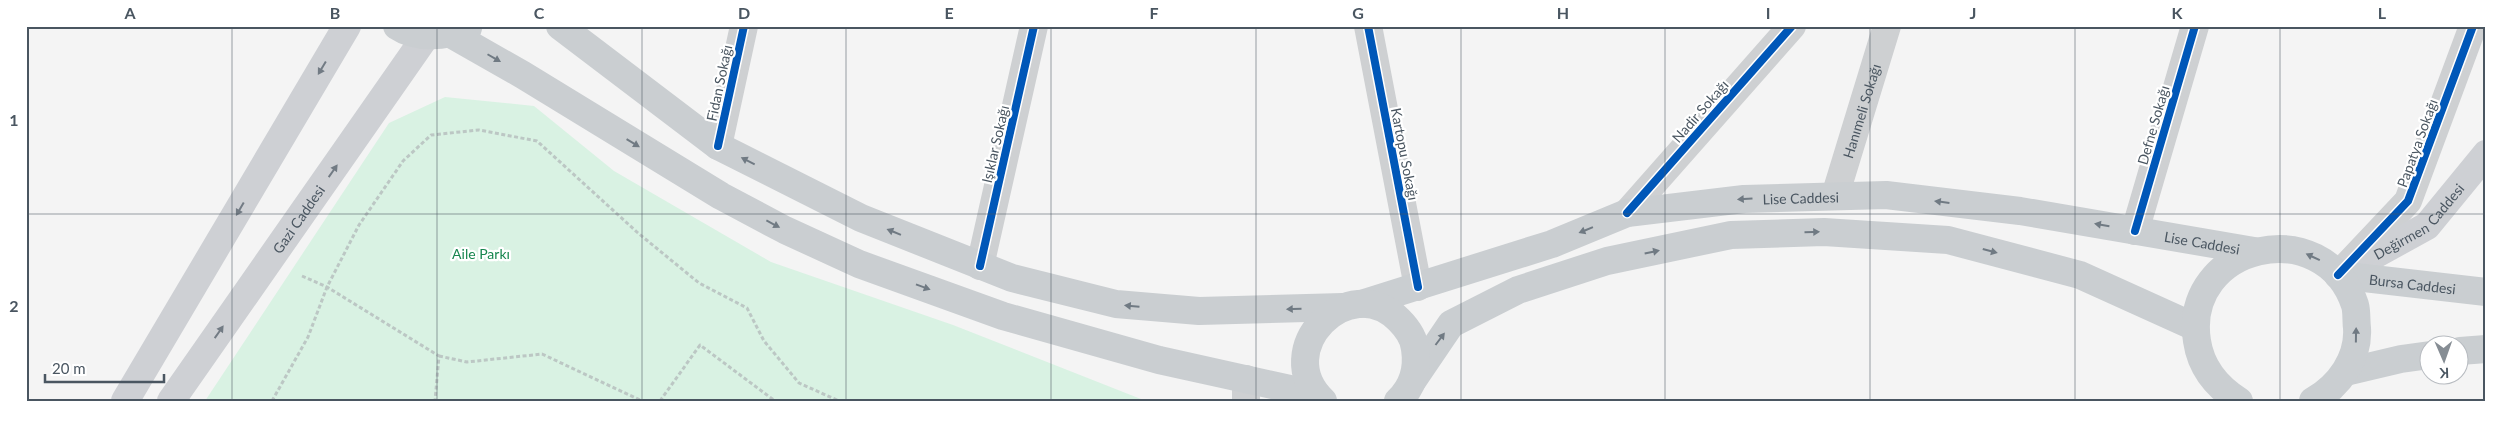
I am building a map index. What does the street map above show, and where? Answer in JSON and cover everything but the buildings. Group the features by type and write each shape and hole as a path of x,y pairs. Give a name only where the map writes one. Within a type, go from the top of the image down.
{"main road":[{"path":"125,401 347,26"},
{"path":"397,26 450,32 721,196 784,230 859,264 1003,316 1159,360 1246,390 1320,398"},
{"path":"560,26 718,146 861,218 1012,278 1116,304 1198,312 1352,306 1378,307 1394,315 1407,328 1415,344 1417,362 1406,390"},
{"name":"Gazi Caddesi","path":"171,401 269,261 450,32"},
{"name":"Değirmen Caddesi","path":"2338,275 2427,226 2486,154"},
{"name":"Lise Caddesi","path":"1352,306 1552,244 1627,213 1744,199 1886,195 2020,211 2254,251"},
{"path":"1406,390 1451,324 1518,290 1607,261 1731,235 1824,232 1948,240 2080,275 2195,328"},
{"path":"2239,401 2224,391 2210,375 2199,353 2195,328 2200,302 2212,280 2230,262 2254,251 2276,248 2299,251 2320,260 2338,275 2355,305 2358,340 2346,372 2327,393 2313,401"},
{"name":"Bursa Caddesi","path":"2338,275 2486,292"},
{"path":"1320,398 1309,380 1305,362 1307,345 1314,329 1320,323 1352,306"},
{"path":"2470,350 2486,349"},
{"path":"2346,372 2401,358 2420,356"},
{"path":"2202,401 2210,375"}],"street":[{"name":"Fidan Sokağı","path":"718,146 744,26"},
{"name":"Işıklar Sokağı","path":"980,266 1034,26"},
{"name":"Kartopu Sokağı","path":"1368,26 1418,287"},
{"name":"Nadir Sokağı","path":"1627,213 1792,26"},
{"name":"Hanımeli Sokağı","path":"1835,196 1887,26"},
{"name":"Defne Sokağı","path":"2135,231 2195,26"},
{"name":"Papatya Sokağı","path":"2338,275 2408,201 2473,26"}],"path":[{"path":"272,401 308,337 327,287 359,225 403,161 431,135 479,130 537,141 625,222 699,283 747,308 764,341 800,383 839,401"},
{"path":"269,261 327,287 439,356 468,362 542,354 642,401"},
{"path":"660,401 700,345 775,401"},
{"path":"435,401 439,356"}],"green space":[{"name":"Aile Parkı","path":"445,97 534,106 614,171 771,262 953,325 1146,401 205,401 389,123"}],"cycle path":[{"path":"718,146 744,26"},
{"path":"980,266 1034,26"},
{"path":"1368,26 1418,287"},
{"path":"1627,213 1792,26"},
{"path":"2135,231 2195,26"},
{"path":"2338,275 2408,201 2473,26"}]}
